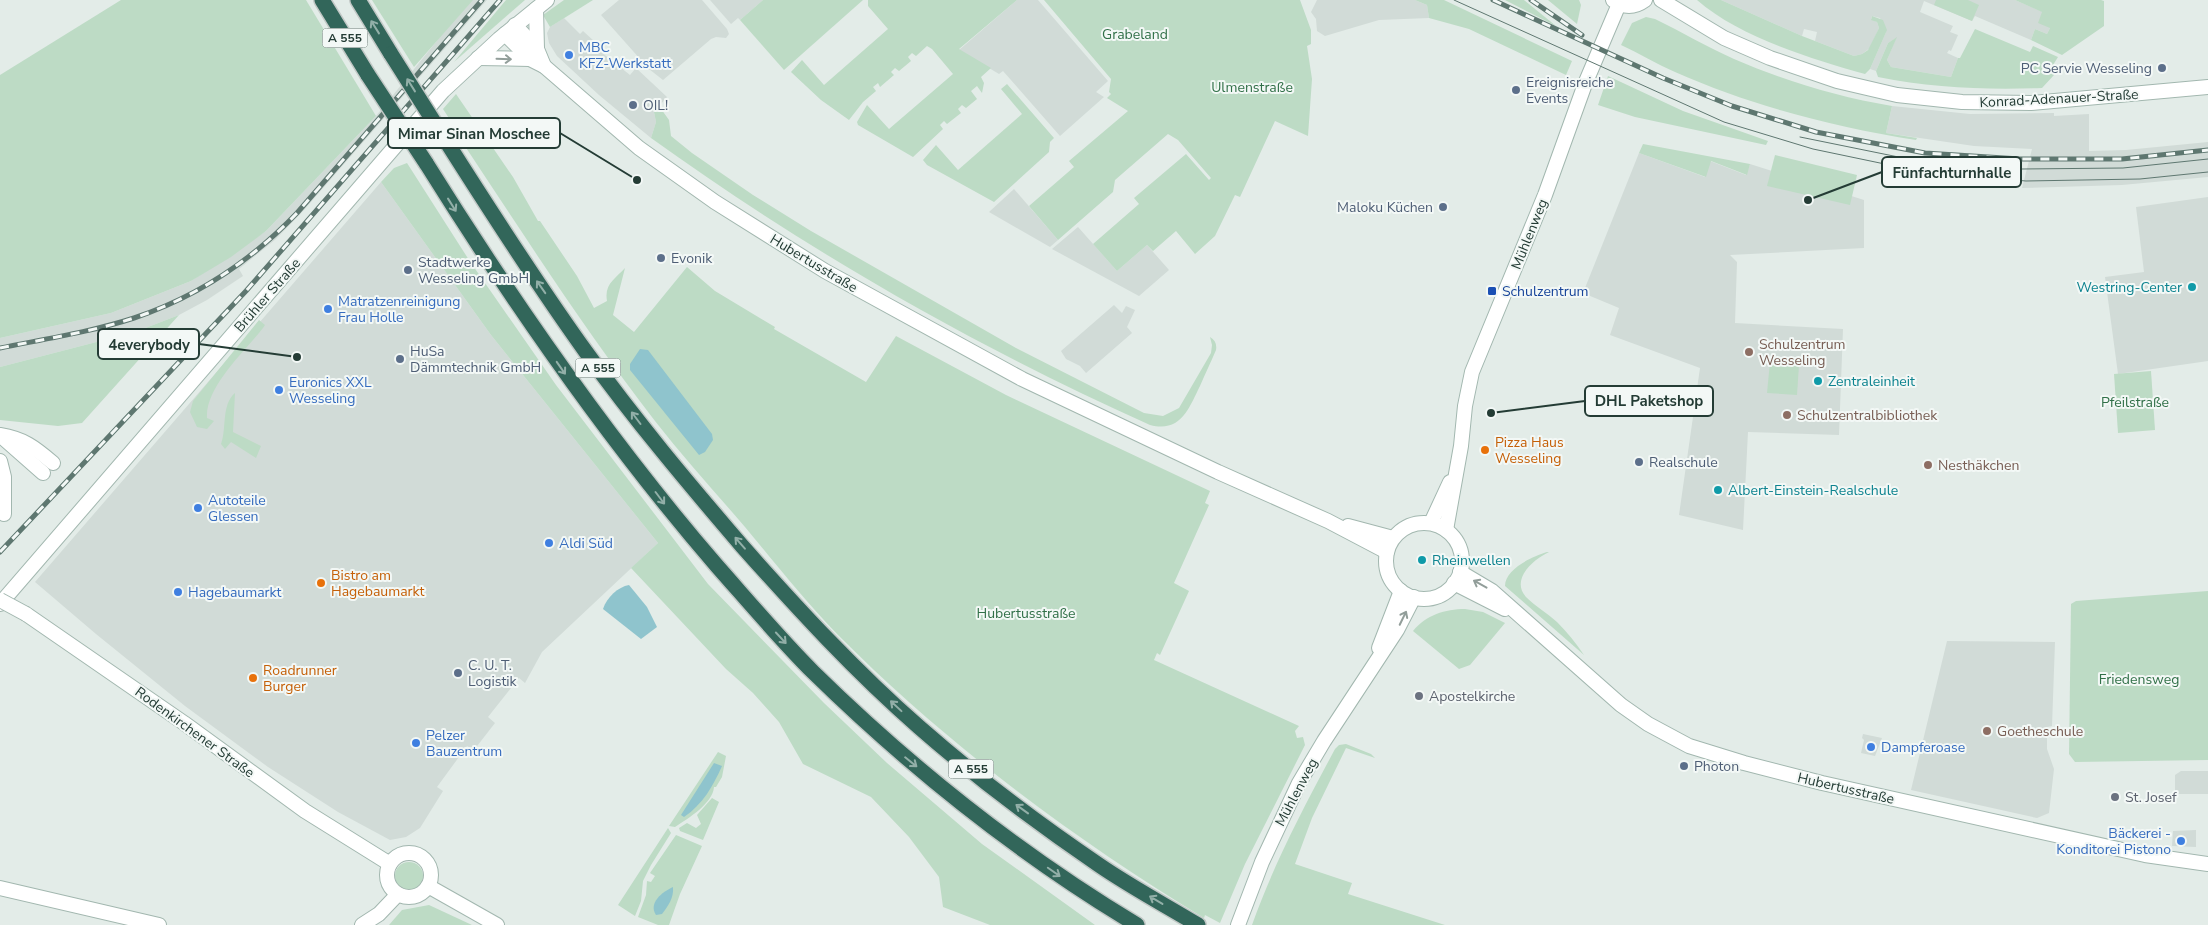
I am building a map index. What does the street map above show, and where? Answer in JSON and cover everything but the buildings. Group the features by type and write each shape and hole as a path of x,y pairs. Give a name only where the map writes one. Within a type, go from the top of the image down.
{"highway":[{"name":"A 555","path":"322,0 484,256 570,381 668,509 748,602 812,670 901,754 982,821 1085,894 1137,925"},
{"name":"A 555","path":"358,0 510,241 587,353 640,424 694,491 772,580 836,648 919,727 1004,796 1099,866 1198,925"}],"street":[{"path":"1616,2 1628,6 1637,5 1645,0"},
{"name":"Konrad-Adenauer-Straße","path":"1661,0 1724,38 1770,58 1837,81 1897,95 1962,102 2012,103 2060,101 2208,87"},
{"name":"Mühlenweg","path":"1446,530 1472,372 1545,195 1581,92 1616,2"},
{"path":"478,58 533,54 542,4"},
{"name":"Brühler Straße","path":"0,604 437,98 478,58 542,4"},
{"name":"Hubertusstraße","path":"510,30 544,66 638,148 715,202 825,271 1022,379 1218,472 1328,521 1387,552"},
{"path":"0,435 48,468"},
{"path":"0,461 4,477 4,514"},
{"name":"Mühlenweg","path":"1431,523 1456,468"},
{"name":"Hubertusstraße","path":"1328,521 1393,538"},
{"path":"1431,523 1446,530 1459,545 1462,558 1457,578 1449,589 1436,596 1414,597 1401,591 1388,574 1386,559 1393,538 1410,525 1431,523"},
{"name":"Hubertusstraße","path":"1457,578 1492,591 1632,713 1669,736 1712,754 1822,783 2145,855 2208,864"},
{"name":"Mühlenweg","path":"1372,668 1401,591"},
{"name":"Mühlenweg","path":"1238,925 1262,862 1287,806 1324,740 1397,630 1414,597"},
{"name":"Rodenkirchener Straße","path":"0,600 26,614 184,723 305,811 390,864"},
{"path":"405,854 420,856 429,868 428,886 415,896 407,897 398,894 390,886 387,879 390,864 398,856 405,854"},
{"path":"428,886 497,925"},
{"path":"0,888 159,925"},
{"path":"362,925 379,914 398,894"}],"shaded area":[{"path":"406,0 487,0 304,210 276,239 239,269 243,276 207,300 179,315 135,332 0,367 0,338 111,313 191,281 266,231 376,116 440,37"},
{"path":"619,0 702,0 727,29 729,34 726,38 716,37 711,39 663,80 649,69 601,15"},
{"path":"710,0 763,0 740,20 738,18 731,24"},
{"path":"1017,0 1038,0 1108,81 1096,92 1104,97 1060,136 1003,71 999,74 959,50"},
{"path":"1317,0 1415,0 1427,5 1429,18 1379,20 1325,36 1317,31 1316,19 1311,12"},
{"path":"1721,0 2015,0 2043,12 2050,28 2047,34 2035,29 2031,40 1975,16 1972,21 1924,1 1920,12 1953,26 1950,32 1958,35 1951,51 1949,50 1947,53 1958,58 1951,77 1891,67 1887,60 1896,38 1888,43 1876,71 1870,69 1886,32 1880,18 1872,16 1871,19 1877,22 1879,28 1870,48 1862,54 1854,56 1815,41 1817,32 1804,29 1802,36"},
{"path":"564,18 580,34 583,31 595,42 590,47 601,52 630,75 636,68 667,97 654,112 656,122 651,138 599,95 557,56 549,43 547,33 550,27"},
{"path":"1892,106 1970,114 2054,113 2054,116 2089,114 2089,151 2126,150 2208,142 2208,177 2122,185 2022,188 2032,149 1974,146 1886,133"},
{"name":"Schulzentrum Wesseling","path":"1639,153 1705,177 1710,161 1746,175 1750,164 1864,200 1864,248 1730,255 1737,262 1735,323 1843,329 1839,435 1748,432 1743,530 1679,515 1700,368 1610,335 1619,308 1583,293"},
{"path":"381,182 491,335 658,543 542,652 525,683 519,678 488,717 495,723 474,750 467,746 437,787 443,791 420,828 406,837 390,840 338,812 268,767 185,706 35,582"},
{"path":"1014,189 1058,240 1050,247 989,212"},
{"path":"2208,197 2208,361 2118,374 2105,277 2144,272 2136,207"},
{"path":"1078,227 1117,271 1147,245 1169,270 1139,296 1052,249"},
{"path":"1114,305 1122,313 1126,306 1135,310 1127,327 1132,333 1086,373 1080,366 1066,359 1061,351"},
{"name":"Goetheschule","path":"1947,641 2055,642 2052,726 2047,727 2047,749 2054,769 2049,813 2037,818 1911,790"},
{"name":"Dampferoase","path":"1863,734 1882,738 1875,756 1861,753 1864,740 1862,738"},
{"path":"2181,771 2208,771 2208,794 2175,794 2175,775"},
{"path":"2196,830 2196,847 2172,846 2173,831"}],"green space":[{"path":"121,0 306,0 376,116 266,231 231,257 191,281 111,313 0,338 0,75"},
{"path":"372,0 473,0 414,67"},
{"path":"506,0 525,0 454,62"},
{"path":"564,0 593,0 550,27 543,15"},
{"path":"763,0 863,0 784,70 740,20"},
{"path":"868,0 1017,0 959,49 991,68 981,77 984,83 982,93 977,86 971,91 977,99 966,108 962,105 958,109 961,113 947,124 944,121 940,125 943,129 913,157 858,125 857,122 867,105 889,129 953,74 932,49 927,46 916,56 912,53 908,57 911,61 899,71 895,68 891,72 894,75 880,87 878,83 873,87 876,91 863,102 849,120 821,100 791,72 802,60 824,85 888,29 868,6"},
{"path":"1044,0 1300,0 1311,30 1311,44 1307,46 1312,79 1308,136 1275,121 1240,197 1235,195 1215,236 1195,254 1176,231 1153,251 1147,245 1117,271 1093,244 1139,204 1134,198 1186,154 1209,180 1211,178 1178,140 1168,134 1115,180 1113,192 1058,240 1029,206 1074,167 1069,161 1128,111 1107,98 1111,94 1109,92 1111,79"},
{"path":"1415,0 1444,0 1572,61 1566,75 1469,29 1429,18 1427,5"},
{"path":"1505,0 1524,0 1556,26"},
{"path":"1548,0 1579,0 1581,5 1577,24"},
{"path":"1697,0 1721,0 1802,36 1854,56 1868,50 1879,28 1877,22 1871,20 1872,16 1883,20 1887,30 1870,69 1865,74 1800,54 1755,36 1714,13"},
{"path":"1936,0 1968,0 1979,5 1972,21 1934,5"},
{"path":"2015,0 2101,0 2104,1 2104,26 2062,55 2031,40 2035,29 2047,34 2050,28 2038,23 2042,12"},
{"path":"1646,17 1655,19 1714,50 1772,74 1831,93 1892,106 1886,133 1917,138 1916,140 1885,135 1794,114 1734,95 1668,69 1621,45 1632,23"},
{"path":"1975,29 2030,52 2033,46 2058,57 2053,65 2054,75 2042,88 2021,89 1939,86 1878,77 1876,71 1888,43 1897,37 1887,60 1891,67 1951,77 1958,58 1960,58"},
{"path":"1608,76 1683,111 1768,141 1766,145 1635,117 1598,105"},
{"path":"1007,84 1054,138 1050,142 1049,152 994,202 927,165 923,160 936,145 958,170 1022,114 1001,89"},
{"name":"Hubertusstraße","path":"456,94 513,177 538,221 540,221 577,276 594,308 607,301 609,286 625,268 613,315 634,332 687,267 715,291 775,327 774,329 866,382 896,336 1006,395 1210,491 1205,503 1209,505 1174,583 1189,591 1160,655 1157,653 1154,660 1299,726 1295,731 1297,738 1303,737 1305,745 1245,864 1220,923 1205,915 1204,918 1106,855 1012,787 923,714 826,622 666,435 628,386 577,314 455,131 456,129 443,109"},
{"path":"659,106 669,120 671,136 692,153 753,195 811,231 1016,348 1144,413 1163,416 1179,408 1211,353 1210,337 1215,342 1216,350 1188,410 1177,422 1161,427 1150,425 1020,363 893,294 831,258 770,219 710,180 651,138 656,122 654,112"},
{"path":"1643,144 1750,164 1747,175 1711,161 1706,177 1639,153"},
{"path":"1775,155 1857,175 1850,205 1767,186"},
{"path":"407,163 469,260 556,385 708,584 824,703 887,763 982,844 1095,925 990,925 943,907 939,877 909,837 871,797 803,764 779,722 631,568 658,543 491,335 381,182 394,168"},
{"path":"179,315 82,423 58,426 0,420 0,367 135,332"},
{"path":"259,320 265,325 237,358 212,394 207,418 214,421 207,429 197,427 190,412 193,401"},
{"path":"1770,362 1799,365 1797,395 1767,393"},
{"name":"Pfeilstraße","path":"2151,371 2155,430 2118,433 2114,374"},
{"path":"235,393 233,432 261,446 256,458 231,442 225,449 221,444 226,410"},
{"path":"1549,552 1537,559 1526,570 1522,577 1522,590 1526,597 1561,626 1584,655 1505,586 1510,574 1521,564"},
{"name":"Friedensweg","path":"2208,591 2208,760 2075,762 2069,754 2071,604 2076,601"},
{"path":"1465,609 1483,612 1505,623 1470,665 1459,669 1413,631 1418,625 1436,614 1450,610"},
{"path":"1346,744 1371,754 1375,758 1346,748 1312,818 1295,864 1352,883 1348,894 1445,925 1252,925 1280,857 1312,792 1335,749 1339,745"},
{"path":"718,752 726,756 722,777 716,787 714,787 713,793 699,810 687,819 675,827 669,826"},
{"path":"712,798 719,802 703,840 680,831 679,828 687,823 696,828 701,824 697,815"},
{"path":"668,828 671,833 643,881 641,901 635,916 618,905"},
{"path":"676,835 702,846 680,894 669,925 658,925 638,917 646,895 647,881 651,882 655,876 650,873"},
{"path":"409,862 419,866 423,876 419,886 409,890 399,886 395,876 399,866"},
{"path":"429,905 472,925 389,925 402,910"}],"water":[{"path":"640,349 648,350 712,434 713,440 705,452 699,455 630,370 630,364"},
{"path":"629,585 647,607 657,627 641,639 603,609 613,593"},
{"path":"714,763 722,766 715,781 702,800 684,817 681,815"},
{"path":"673,887 673,895 668,905 662,914 656,915 654,906 657,898"}],"tram line":[{"path":"1454,0 1724,122 1813,149 1923,172 2026,181 2140,179 2208,172"},
{"path":"1800,137 1923,162 2022,169 2123,168 2208,159"}],"railway":[{"path":"0,348 85,331 134,318 201,288 242,261 280,230 297,213 482,0"},
{"path":"0,552 246,291 500,0"},
{"path":"1493,0 1663,78 1732,106 1816,132 1925,153 2020,159 2122,159 2208,150"},
{"path":"1531,0 1582,35"}],"place":[{"name":"MBC KFZ-Werkstatt","path":"569,55"},
{"name":"PC Servie Wesseling","path":"2162,68"},
{"name":"Ereignisreiche Events","path":"1516,90"},
{"name":"OIL!","path":"633,105"},
{"name":"Mimar Sinan Moschee","path":"637,180"},
{"name":"Fünfachturnhalle","path":"1808,200"},
{"name":"Maloku Küchen","path":"1443,207"},
{"name":"Evonik","path":"661,258"},
{"name":"Stadtwerke Wesseling GmbH","path":"408,270"},
{"name":"Westring-Center","path":"2192,287"},
{"name":"Schulzentrum","path":"1492,291"},
{"name":"Matratzenreinigung Frau Holle","path":"328,309"},
{"name":"Schulzentrum Wesseling","path":"1749,352"},
{"name":"4everybody","path":"297,357"},
{"name":"HuSa Dämmtechnik GmbH","path":"400,359"},
{"name":"Zentraleinheit","path":"1818,381"},
{"name":"Euronics XXL Wesseling","path":"279,390"},
{"name":"DHL Paketshop","path":"1491,413"},
{"name":"Schulzentralbibliothek","path":"1787,415"},
{"name":"Pizza Haus Wesseling","path":"1485,450"},
{"name":"Realschule","path":"1639,462"},
{"name":"Nesthäkchen","path":"1928,465"},
{"name":"Albert-Einstein-Realschule","path":"1718,490"},
{"name":"Autoteile Glessen","path":"198,508"},
{"name":"Aldi Süd","path":"549,543"},
{"name":"Rheinwellen","path":"1422,560"},
{"name":"Bistro am Hagebaumarkt","path":"321,583"},
{"name":"Hagebaumarkt","path":"178,592"},
{"name":"C. U. T. Logistik","path":"458,673"},
{"name":"Roadrunner Burger","path":"253,678"},
{"name":"Apostelkirche","path":"1419,696"},
{"name":"Goetheschule","path":"1987,731"},
{"name":"Pelzer Bauzentrum","path":"416,743"},
{"name":"Dampferoase","path":"1871,747"},
{"name":"Photon","path":"1684,766"},
{"name":"St. Josef","path":"2115,797"},
{"name":"Bäckerei - Konditorei Pistono","path":"2181,841"}],"park label":[{"name":"Grabeland","path":"1135,34"},
{"name":"Ulmenstraße","path":"1252,87"}]}
